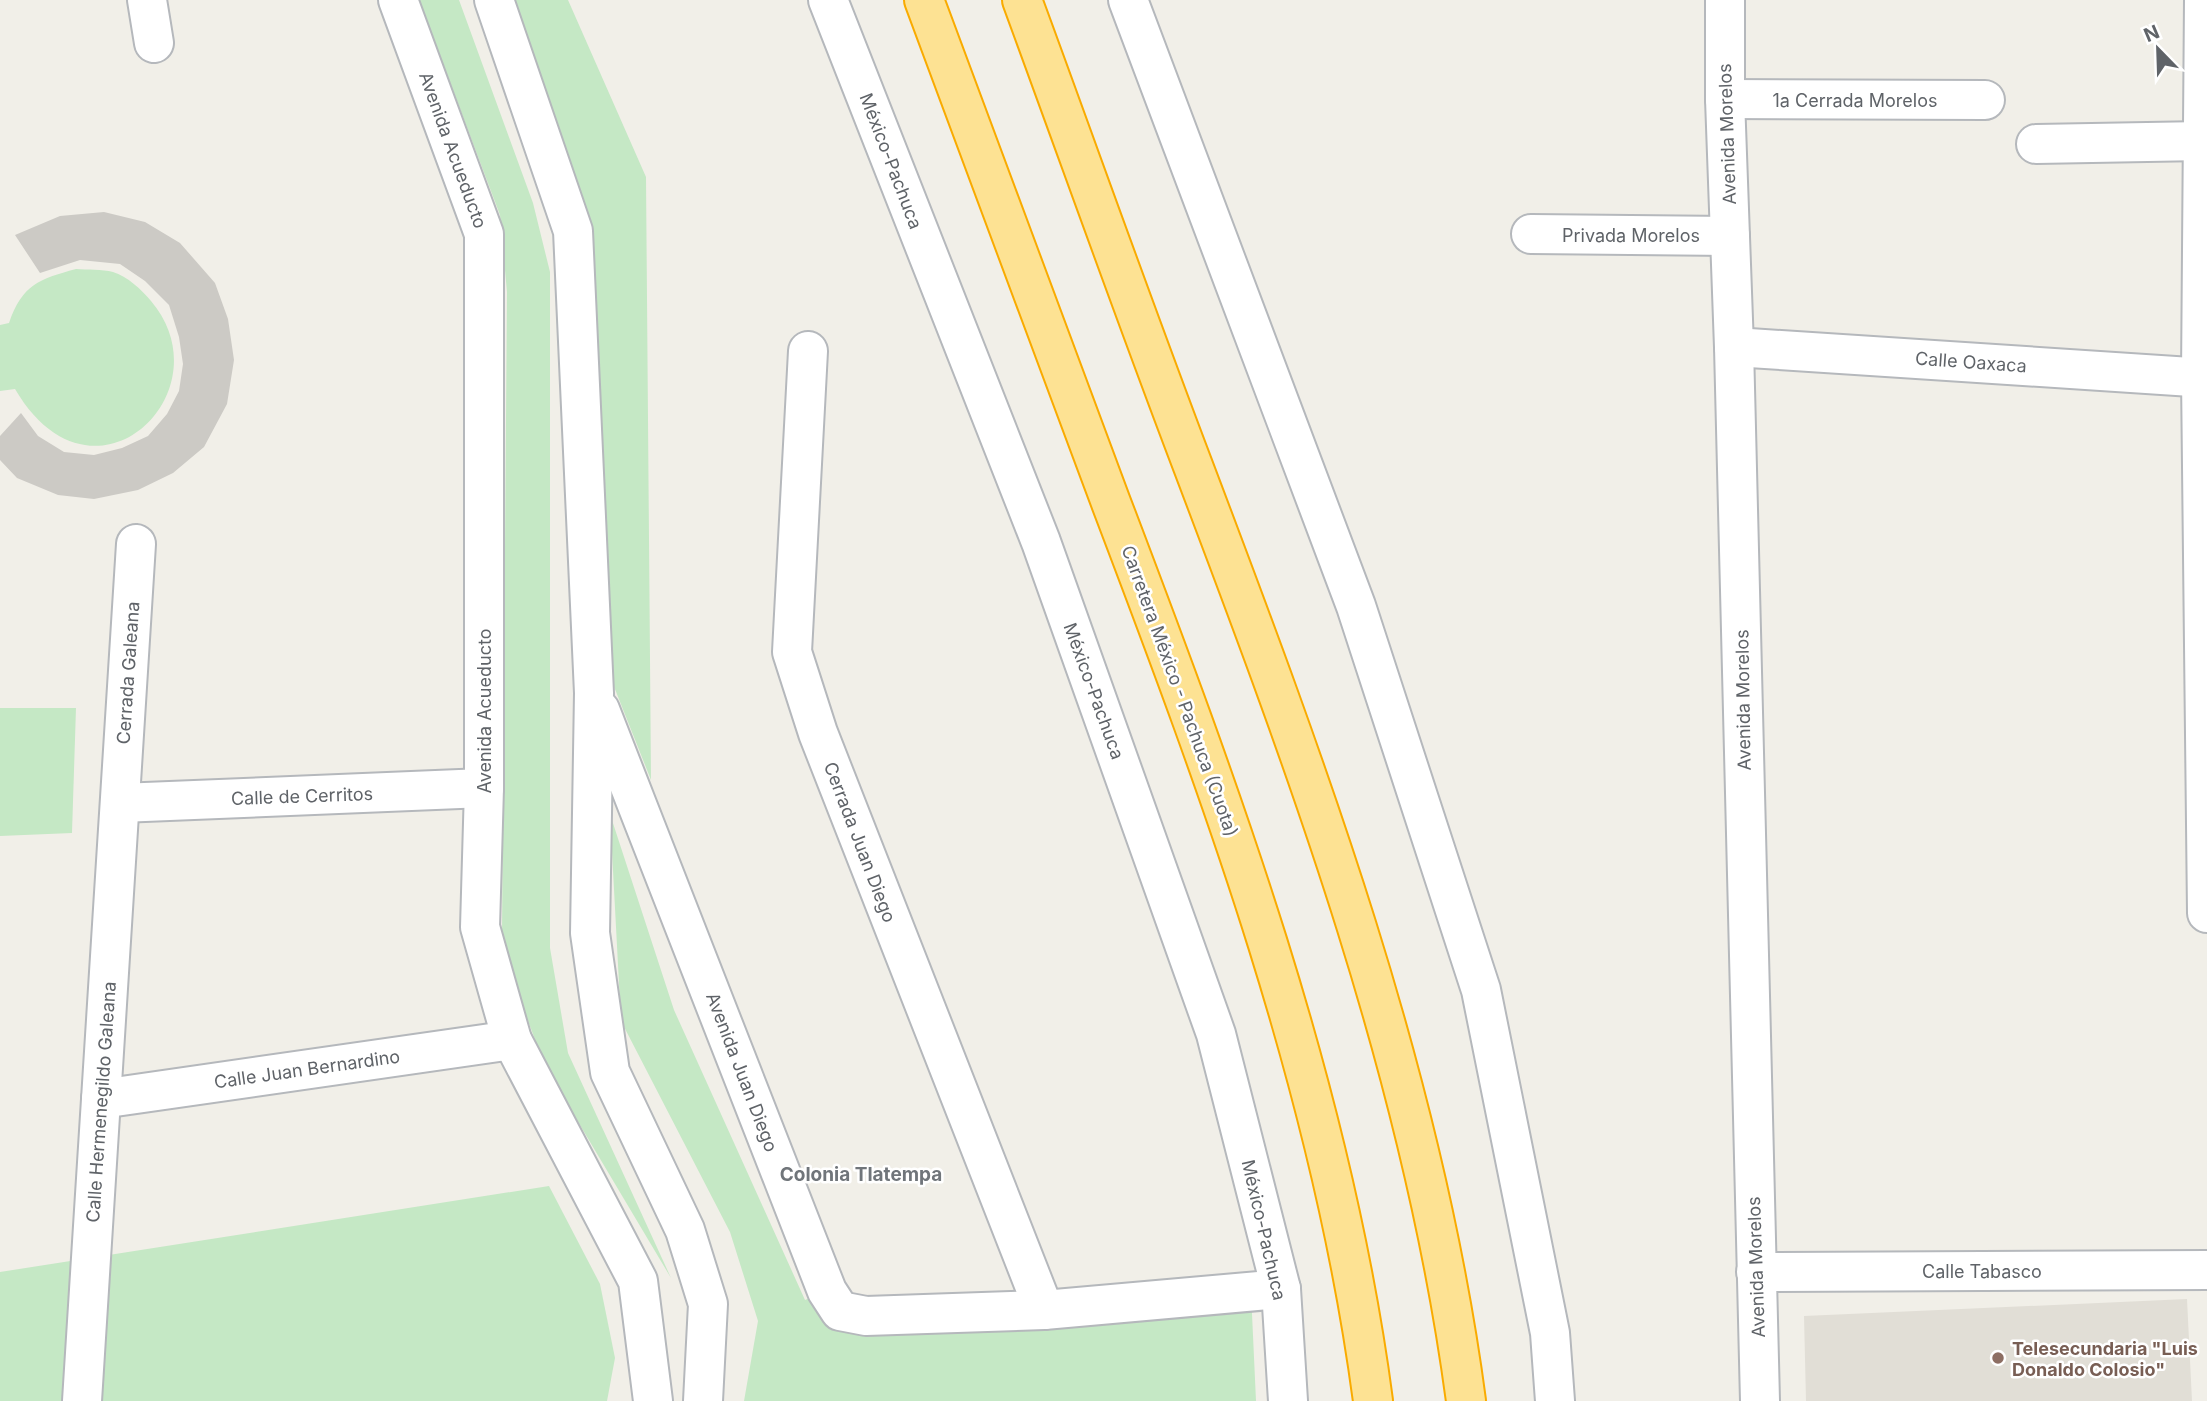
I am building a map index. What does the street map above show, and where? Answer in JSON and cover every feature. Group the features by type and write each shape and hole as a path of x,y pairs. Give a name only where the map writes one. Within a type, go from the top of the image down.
{"highway":[{"name":"Carretera México - Pachuca (Cuota)","path":"924,0 1173,665 1232,836 1301,1059 1344,1224 1360,1302 1373,1401"},
{"path":"1022,0 1265,657 1356,925 1419,1149 1439,1233 1466,1401"}],"street":[{"path":"147,0 153,43"},
{"name":"Avenida Acueducto","path":"398,0 484,234 484,788 480,927 512,1040 638,1281 653,1401"},
{"path":"494,0 573,231 594,693 590,933 610,1072 685,1230 708,1304 704,1401"},
{"name":"México-Pachuca","path":"828,0 1041,542 1216,1034 1282,1289 1288,1401"},
{"path":"1129,0 1356,606 1481,990 1550,1333 1555,1401"},
{"name":"Avenida Morelos","path":"1725,0 1725,99 1734,347 1760,1401"},
{"path":"2204,0 2207,913"},
{"name":"1a Cerrada Morelos","path":"1725,99 1985,100"},
{"path":"2036,144 2203,141"},
{"name":"Privada Morelos","path":"1531,234 1731,236"},
{"name":"Calle Oaxaca","path":"1734,347 2204,377"},
{"name":"Cerrada Juan Diego","path":"808,351 792,652 818,733 1044,1310"},
{"name":"Cerrada Galeana","path":"120,803 136,544"},
{"name":"Avenida Juan Diego","path":"594,693 827,1291 840,1311 866,1315 1044,1310 1282,1289"},
{"name":"Calle de Cerritos","path":"120,803 484,788"},
{"name":"Calle Hermenegildo Galeana","path":"82,1401 120,803"},
{"name":"Calle Juan Bernardino","path":"102,1098 512,1040"},
{"name":"Calle Tabasco","path":"1756,1272 2207,1270"}],"shaded area":[{"name":"Telesecundaria \"Luis Donaldo Colosio\"","path":"2187,1299 2192,1401 1806,1401 1804,1316"}],"green space":[{"path":"419,0 459,0 533,203 550,272 550,948 568,1053 671,1278 546,1068 523,1008 502,934 507,292 500,215"},
{"path":"513,0 568,0 646,177 651,780 609,674 592,236"},
{"path":"76,269 109,271 129,280 151,301 170,336 173,372 162,404 141,429 113,444 80,444 46,427 15,389 0,391 0,325 9,323 26,292 42,280"},
{"path":"0,708 76,708 72,833 0,836"},
{"path":"610,814 674,1010 805,1300 817,1295 840,1311 1251,1292 1256,1401 744,1401 758,1321 730,1232 621,1021"},
{"path":"549,1186 600,1284 615,1358 607,1401 0,1401 0,1272"}],"building":[{"path":"104,212 145,222 180,243 215,283 228,319 234,360 227,404 204,447 173,473 138,490 94,499 58,495 17,478 0,460 0,436 21,413 38,436 64,452 94,455 122,448 148,436 167,414 179,391 183,364 179,337 169,305 145,281 120,264 80,260 40,273 15,235 60,216"}],"place":[{"name":"Telesecundaria \"Luis Donaldo Colosio\"","path":"1998,1358"}],"district":[{"name":"Colonia Tlatempa","path":"861,1174"}]}
